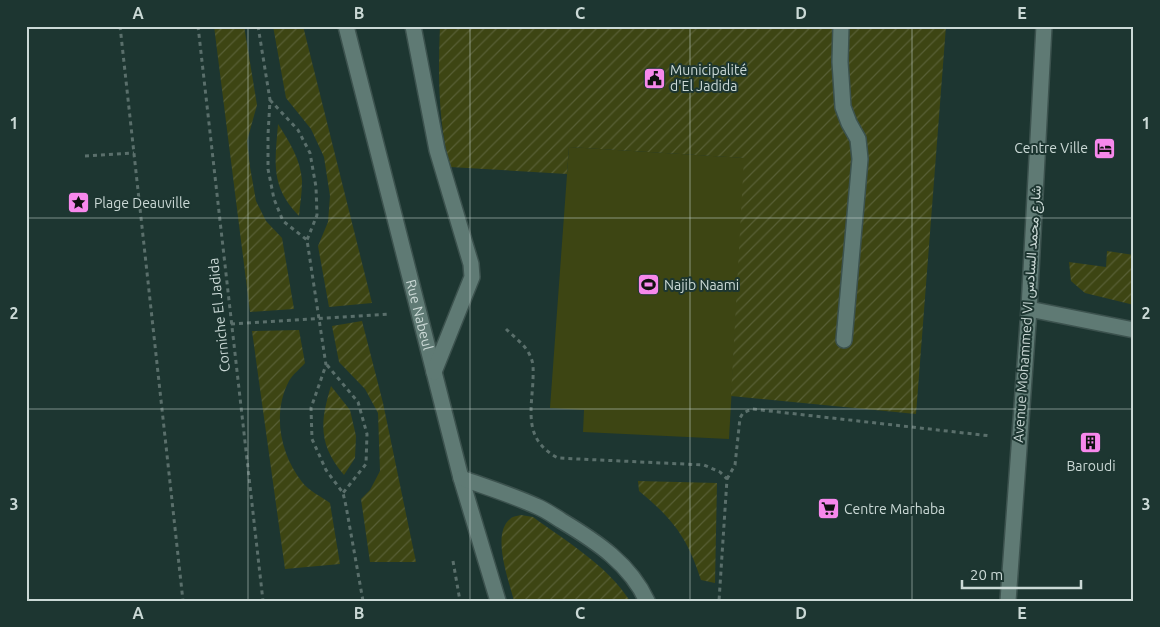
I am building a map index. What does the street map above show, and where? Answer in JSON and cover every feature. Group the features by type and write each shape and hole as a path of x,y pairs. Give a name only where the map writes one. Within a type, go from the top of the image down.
{"street":[{"name":"Rue Nabeul","path":"346,26 461,478 498,601"},
{"path":"413,26 437,150 471,264 472,277 434,372"},
{"path":"842,26 840,62 843,107 858,139 860,160 844,340"},
{"name":"Avenue Mohammed VI شارع محمد السادس","path":"1008,601 1029,309 1044,26"},
{"path":"1029,309 1134,330"},
{"path":"461,478 538,506 574,528 598,544 624,566 640,585 647,601"}],"path":[{"path":"120,26 182,601"},
{"name":"Corniche El Jadida","path":"198,26 263,601"},
{"path":"258,26 270,100 268,169 274,198 283,221 308,240"},
{"path":"270,100 298,130 310,153 316,187 317,215 308,240 326,365 312,408 312,439 326,470 342,494 346,506 363,601"},
{"path":"85,156 134,153"},
{"path":"232,324 395,313"},
{"path":"506,329 532,358 530,423 538,442 547,452 558,458 704,465 720,472 727,479"},
{"path":"326,365 358,402 367,434 366,464 342,494"},
{"path":"718,601 727,479 735,465 740,418 743,413 752,409 1020,440"}],"green space":[{"path":"214,26 244,26 257,105 247,141 256,201 266,221 282,238 294,309 250,312"},
{"path":"273,26 303,26 372,303 329,307 318,246 328,222 330,196 324,157 311,129 286,98"},
{"path":"440,26 946,26 916,414 731,396 744,158 569,147 567,174 450,167 441,115"},
{"path":"278,124 294,151 301,173 302,185 299,216 283,194 276,173"},
{"name":"Najib Naami","path":"569,147 745,158 729,439 583,432 584,410 550,408"},
{"path":"1107,251 1134,255 1134,305 1085,293 1071,281 1069,262 1106,267"},
{"path":"362,321 383,403 416,562 370,562 361,499 370,490 380,471 378,413 365,389 339,362 332,326"},
{"path":"299,330 305,363 291,378 284,393 281,406 281,433 288,459 294,471 305,485 330,503 340,564 285,569 252,331"},
{"path":"331,386 350,410 356,436 355,458 344,475 329,453 324,432 323,422"},
{"path":"638,481 717,483 715,583 701,580 696,565 678,530 639,491"},
{"path":"521,515 533,517 586,555 610,576 630,601 514,601 503,558 502,535 510,519"}],"place":[{"name":"Municipalité d'El Jadida","path":"654,78"},
{"name":"Centre Ville","path":"1104,148"},
{"name":"Plage Deauville","path":"78,203"},
{"name":"Najib Naami","path":"648,285"},
{"name":"Baroudi","path":"1091,443"},
{"name":"Centre Marhaba","path":"828,509"}]}
